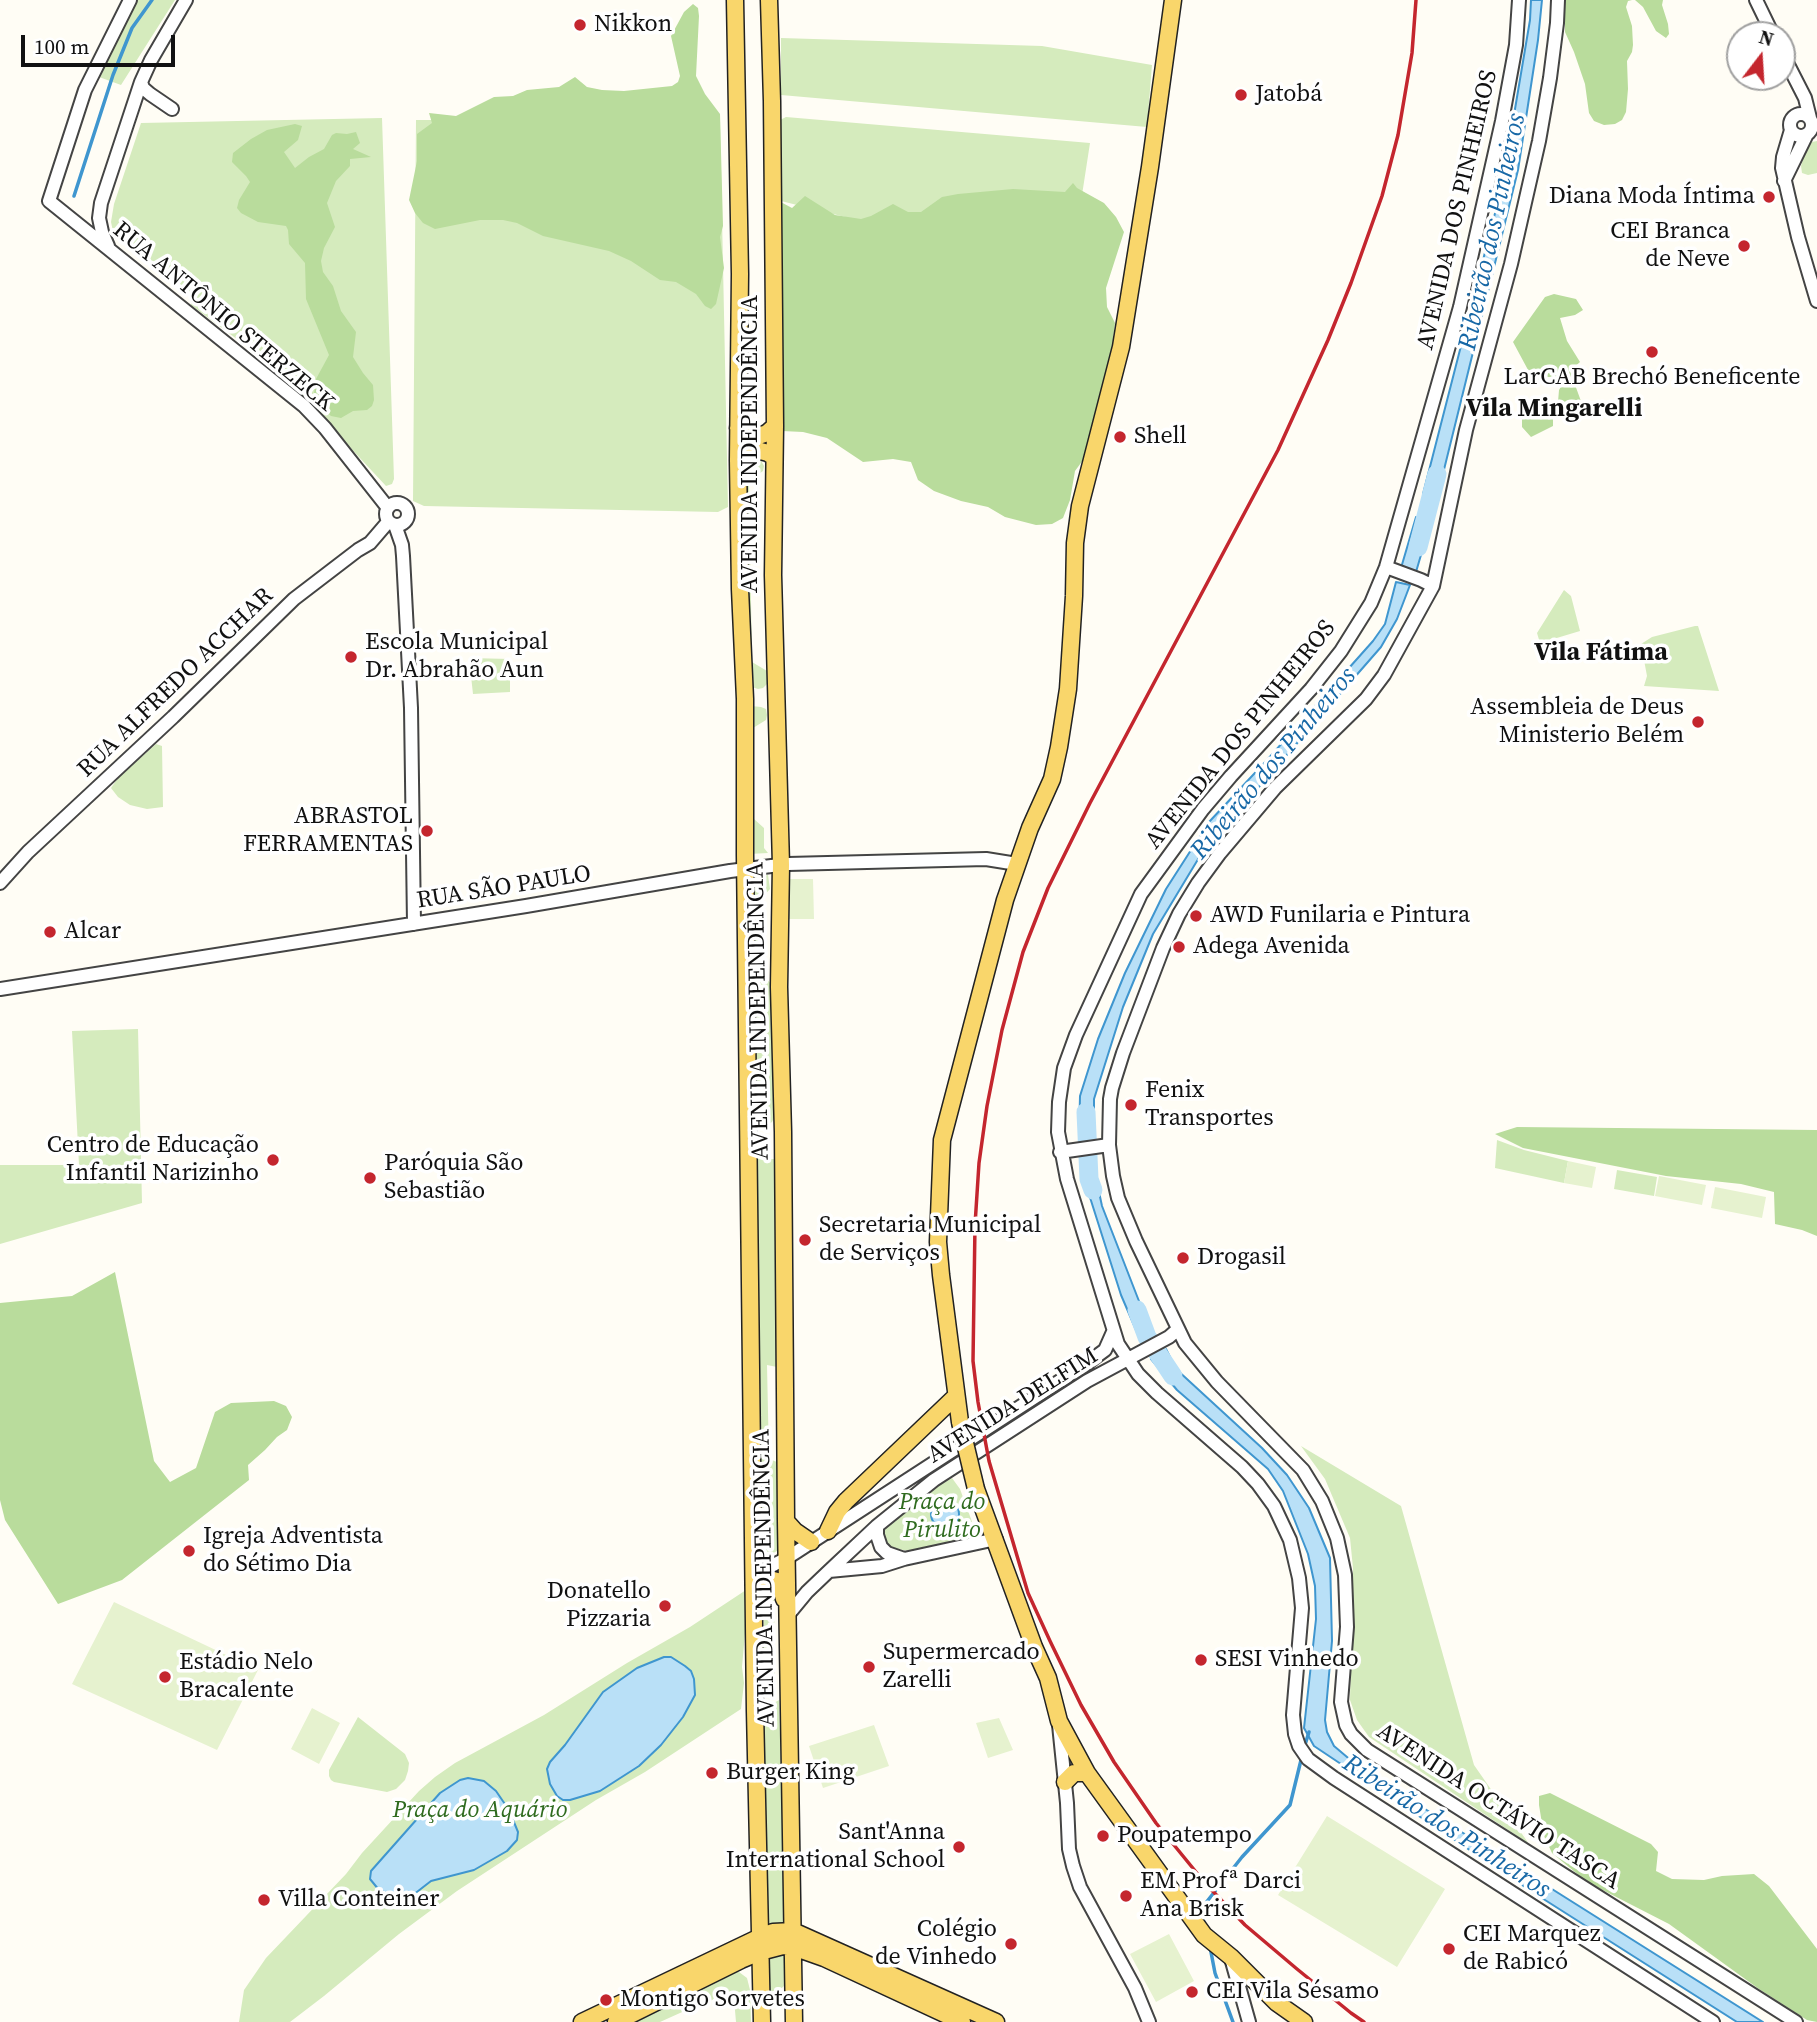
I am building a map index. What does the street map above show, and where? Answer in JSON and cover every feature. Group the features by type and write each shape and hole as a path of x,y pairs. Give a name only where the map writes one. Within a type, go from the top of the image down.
{"main road":[{"name":"AVENIDA INDEPENDÊNCIA","path":"735,0 740,274 738,460 745,699 754,1575 762,2022"},
{"name":"AVENIDA INDEPENDÊNCIA","path":"769,0 775,426 774,575 780,865 779,987 783,1118 794,2022"},
{"path":"1173,0 1121,347 1080,506 1075,543 1068,689 1059,747 1052,779 1017,863 992,945 942,1140 938,1242 956,1396 976,1489 1048,1678 1059,1721 1087,1773 1204,1935 1231,1957 1277,2003 1304,2022"},
{"path":"738,428 746,435 756,437 775,426"},
{"path":"738,460 753,449 775,457"},
{"path":"828,1531 846,1501 956,1396"},
{"path":"786,1521 794,1531 811,1542"},
{"path":"754,1575 780,1584 788,1615"},
{"path":"1065,1782 1074,1773 1087,1773"},
{"path":"582,2022 760,1944 783,1947 793,1939 824,1958 899,1986 963,2017 996,2022"},
{"path":"616,2022 760,1944"}],"street":[{"name":"RUA ANTÔNIO STERZECK","path":"130,0 85,90 49,201 303,406 325,428 388,508"},
{"path":"109,249 99,218 101,203 141,82 186,0"},
{"name":"AVENIDA DOS PINHEIROS","path":"1519,0 1516,46 1502,121 1460,307 1392,568 1341,651 1311,689 1203,809 1141,894 1076,1035 1064,1068 1058,1132 1067,1179 1113,1332 1133,1357 1138,1374 1258,1484 1274,1506 1290,1539 1299,1578 1302,1608 1293,1715 1299,1746 1308,1759 1713,2022"},
{"name":"AVENIDA OCTÁVIO TASCA","path":"1558,0 1553,56 1539,141 1511,264 1427,583 1384,675 1366,699 1275,788 1220,853 1180,914 1163,948 1112,1088 1109,1112 1113,1177 1118,1198 1173,1333 1303,1470 1322,1501 1337,1538 1346,1588 1347,1627 1341,1702 1346,1725 1359,1743 1796,2022"},
{"path":"1756,0 1766,21"},
{"path":"141,82 149,94 172,109"},
{"path":"1784,181 1812,125 1805,99 1796,83"},
{"path":"1796,83 1797,105 1782,168 1817,301"},
{"path":"1793,123 1804,114 1810,118"},
{"path":"1793,123 1800,136 1807,134"},
{"path":"397,523 409,513 405,506 396,503 388,508 386,516 397,523 402,545 411,708 414,924"},
{"name":"RUA ALFREDO ACCHAR","path":"0,883 28,852 294,599 397,523"},
{"path":"1392,568 1427,583"},
{"name":"RUA SÃO PAULO","path":"0,989 746,869 780,865 986,859 1017,863"},
{"path":"1063,1152 1110,1145"},
{"name":"AVENIDA DELFIM","path":"754,1575 787,1558 1098,1356 1105,1350 1113,1332"},
{"name":"AVENIDA DELFIM","path":"788,1615 829,1570 877,1526 934,1480 1087,1381 1173,1333"},
{"path":"877,1526 881,1547 887,1553 904,1559"},
{"path":"829,1570 882,1566 996,1539"},
{"path":"1059,1721 1069,1849 1073,1866 1080,1887 1135,1988 1149,2022"},
{"path":"1231,1957 1249,2022"}],"green space":[{"path":"137,0 175,0 121,85 99,77"},
{"path":"1565,0 1632,0 1628,1 1626,7 1632,26 1633,45 1627,61 1626,112 1622,120 1615,124 1604,125 1594,121 1589,113 1585,84 1565,32"},
{"path":"1635,0 1663,0 1669,34 1666,38 1656,31 1643,7"},
{"path":"693,4 698,8 699,16 696,76 720,114 723,226 720,237 724,268 716,304 711,309 705,306 696,294 676,282 660,280 631,261 609,251 543,236 517,223 503,220 480,220 435,229 423,223 415,213 409,200 417,161 417,134 432,123 429,113 456,116 494,97 559,87 575,77 587,87 602,90 624,91 672,86 678,82 680,76 671,36 684,12"},
{"path":"781,38 1042,46 1152,65 1147,127 781,95"},
{"path":"786,117 1090,143 1070,273 777,200 780,120"},
{"path":"382,118 394,479 392,484 386,486 277,369 191,305 192,294 117,232 114,236 111,222 114,204 141,123"},
{"path":"416,120 720,120 728,507 718,512 424,506 413,501"},
{"path":"295,124 302,126 298,140 284,152 295,168 324,149 336,133 356,132 360,143 353,149 371,157 350,159 350,166 336,181 327,203 335,227 324,248 321,261 323,272 333,286 341,311 356,332 353,357 373,385 374,400 367,410 353,411 341,418 331,416 321,407 314,394 316,379 329,355 306,299 305,263 289,244 286,226 258,222 237,208 250,182 232,162 233,153 267,130"},
{"path":"1817,141 1817,173 1802,173 1805,153 1812,142"},
{"path":"1073,183 1104,203 1124,232 1106,288 1107,307 1115,323 1113,339 1117,342 1086,456 1075,471 1070,500 1063,518 1052,524 1036,525 1005,517 988,507 934,491 918,480 911,462 893,459 863,462 827,438 803,432 782,431 777,200 792,208 805,196 835,215 861,219 893,204 908,212 921,212 942,197 1013,189 1065,192"},
{"path":"1554,294 1576,299 1583,310 1560,318 1567,341 1580,362 1570,371 1582,404 1553,416 1553,426 1531,437 1522,427 1522,413 1558,402 1562,385 1556,377 1534,381 1513,342 1545,297"},
{"path":"758,455 764,466 763,471 749,481 752,662 767,671 767,684 758,689 749,684 742,462"},
{"path":"1564,590 1571,596 1580,631 1540,643 1537,633"},
{"path":"1698,626 1719,691 1644,686 1647,676 1641,644 1652,637"},
{"path":"469,658 510,659 510,692 473,694"},
{"path":"751,706 766,709 767,715 766,720 753,728 754,819 764,828 764,848 768,853 749,854"},
{"path":"156,744 162,746 163,807 147,809 130,805 111,788 118,778"},
{"path":"768,875 770,889 756,904 759,970 772,985 774,1118 763,1128 756,1125 749,877"},
{"path":"787,879 813,879 814,919 788,919"},
{"path":"138,1029 142,1203 0,1244 0,1165 79,1165 72,1031"},
{"path":"1517,1127 1817,1130 1817,1236 1775,1224 1774,1192 1741,1184 1666,1176 1523,1148 1495,1134"},
{"path":"1497,1140 1568,1161 1564,1183 1495,1168"},
{"path":"765,1149 769,1151 771,1159 774,1159 777,1367 767,1365 769,1459 777,1462 777,1551 758,1561 753,1160 757,1160 758,1154"},
{"path":"1568,1161 1596,1167 1592,1188 1564,1183"},
{"path":"1617,1170 1657,1177 1654,1196 1614,1189"},
{"path":"1659,1176 1706,1185 1702,1205 1655,1196"},
{"path":"1715,1187 1766,1197 1762,1218 1711,1208"},
{"path":"115,1272 154,1461 170,1482 196,1468 215,1412 231,1403 274,1401 286,1406 292,1417 287,1430 248,1465 249,1480 122,1580 58,1604 5,1520 0,1500 0,1303 72,1296"},
{"path":"1301,1446 1401,1506 1474,1765 1529,1844 1369,1737 1357,1720 1350,1700 1353,1568 1350,1538 1325,1479"},
{"name":"Praça do Pirulito","path":"952,1478 960,1489 978,1538 911,1551 887,1548 879,1534 884,1527"},
{"path":"764,1583 774,1587 775,1686 772,1691 763,1686"},
{"name":"Praça do Aquário","path":"746,1590 741,1709 457,1891 290,2022 239,2022 244,1990 266,1958 346,1874 419,1791 435,1777 455,1763 544,1715"},
{"name":"Estádio Nelo Bracalente","path":"114,1602 258,1670 217,1750 72,1684"},
{"path":"779,1700 785,1917 781,1926 764,1927 759,1712"},
{"path":"312,1708 340,1723 319,1764 291,1749"},
{"path":"358,1717 405,1754 409,1763 408,1771 405,1780 396,1789 387,1792 331,1780 329,1770"},
{"path":"999,1718 1013,1750 988,1758 976,1723"},
{"path":"874,1725 889,1766 823,1788 809,1746"},
{"path":"1550,1793 1651,1844 1658,1852 1656,1871 1672,1879 1704,1880 1754,1874 1769,1886 1817,1949 1817,2022 1807,2020 1759,1989 1669,1924 1587,1882 1552,1853 1544,1836 1539,1805 1539,1796"},
{"path":"1327,1816 1445,1889 1397,1967 1278,1895"},
{"path":"1169,1934 1194,1981 1156,2002 1130,1954"},
{"path":"775,1955 784,1955 784,1986 769,2000 767,1961"},
{"path":"732,1972 739,1972 747,1978 751,2022 736,2022 734,1999 728,1995 660,2022 631,2022"}],"water":[{"path":"1531,0 1542,0 1518,170 1436,502 1423,494 1502,186"},
{"path":"1416,517 1430,524 1416,572 1401,568"},
{"path":"1396,582 1410,585 1397,619 1381,647 1203,851 1153,934 1123,1007 1094,1099 1094,1138 1079,1138 1080,1096 1098,1039 1125,973 1166,889 1209,822 1373,641 1385,624"},
{"path":"1093,1164 1102,1206 1151,1332 1139,1337 1121,1295 1080,1166"},
{"path":"1166,1349 1176,1369 1262,1448 1287,1475 1309,1508 1330,1558 1332,1641 1325,1720 1334,1746 1360,1768 1763,2022 1737,2022 1534,1893 1314,1746 1304,1728 1316,1619 1315,1586 1308,1554 1283,1491 1268,1469 1177,1390 1151,1359"},
{"path":"945,1500 955,1504 959,1514 955,1524 945,1528 935,1524 931,1514 935,1504"},
{"path":"664,1657 671,1657 685,1666 694,1679 695,1695 683,1717 661,1745 639,1766 600,1791 570,1800 557,1796 550,1784 547,1769 550,1762 603,1692 637,1668"},
{"path":"468,1778 484,1781 496,1791 509,1810 518,1832 517,1840 507,1851 474,1870 431,1881 413,1895 400,1898 379,1890 370,1879 371,1871 440,1793"}],"waterway":[{"path":"74,196 113,75 132,28 152,0"},
{"name":"Ribeirão dos Pinheiros","path":"1418,547 1437,474"},
{"name":"Ribeirão dos Pinheiros","path":"1086,1112 1089,1179 1093,1190"},
{"name":"Ribeirão dos Pinheiros","path":"1137,1310 1147,1337 1173,1376"},
{"path":"1304,1748 1309,1732"},
{"path":"1204,1923 1201,1909 1242,1857 1290,1805 1302,1756"},
{"path":"1210,1947 1215,1973 1233,2022"}],"railway":[{"path":"1364,2022 1245,1925 1205,1883 1156,1823 1114,1762 1081,1705 1028,1593 989,1461 973,1361 975,1225 979,1163 987,1106 1002,1030 1023,952 1048,888 1090,803 1278,450 1328,340 1382,196 1398,135 1412,53 1416,0"}],"place":[{"name":"Nikkon","path":"580,25"},
{"name":"Jatobá","path":"1241,95"},
{"name":"Diana Moda Íntima","path":"1769,197"},
{"name":"CEI Branca de Neve","path":"1744,246"},
{"name":"LarCAB Brechó Beneficente","path":"1652,352"},
{"name":"Shell","path":"1120,437"},
{"name":"Escola Municipal Dr. Abrahão Aun","path":"351,657"},
{"name":"Assembleia de Deus Ministerio Belém","path":"1698,722"},
{"name":"ABRASTOL FERRAMENTAS","path":"427,831"},
{"name":"AWD Funilaria e Pintura","path":"1196,916"},
{"name":"Alcar","path":"50,932"},
{"name":"Adega Avenida","path":"1179,947"},
{"name":"Fenix Transportes","path":"1131,1105"},
{"name":"Centro de Educação Infantil Narizinho","path":"273,1160"},
{"name":"Paróquia São Sebastião","path":"370,1178"},
{"name":"Secretaria Municipal de Serviços","path":"805,1240"},
{"name":"Drogasil","path":"1183,1258"},
{"name":"Igreja Adventista do Sétimo Dia","path":"189,1551"},
{"name":"Donatello Pizzaria","path":"665,1606"},
{"name":"SESI Vinhedo","path":"1201,1660"},
{"name":"Supermercado Zarelli","path":"869,1667"},
{"name":"Estádio Nelo Bracalente","path":"165,1677"},
{"name":"Burger King","path":"712,1773"},
{"name":"Poupatempo","path":"1103,1836"},
{"name":"Sant'Anna International School","path":"959,1847"},
{"name":"EM Profª Darci Ana Brisk","path":"1126,1896"},
{"name":"Villa Conteiner","path":"264,1900"},
{"name":"Colégio de Vinhedo","path":"1011,1944"},
{"name":"CEI Marquez de Rabicó","path":"1449,1949"},
{"name":"CEI Vila Sésamo","path":"1192,1992"},
{"name":"Montigo Sorvetes","path":"606,2000"}],"district":[{"name":"Vila Mingarelli","path":"1554,409"},
{"name":"Vila Fátima","path":"1601,653"}]}
